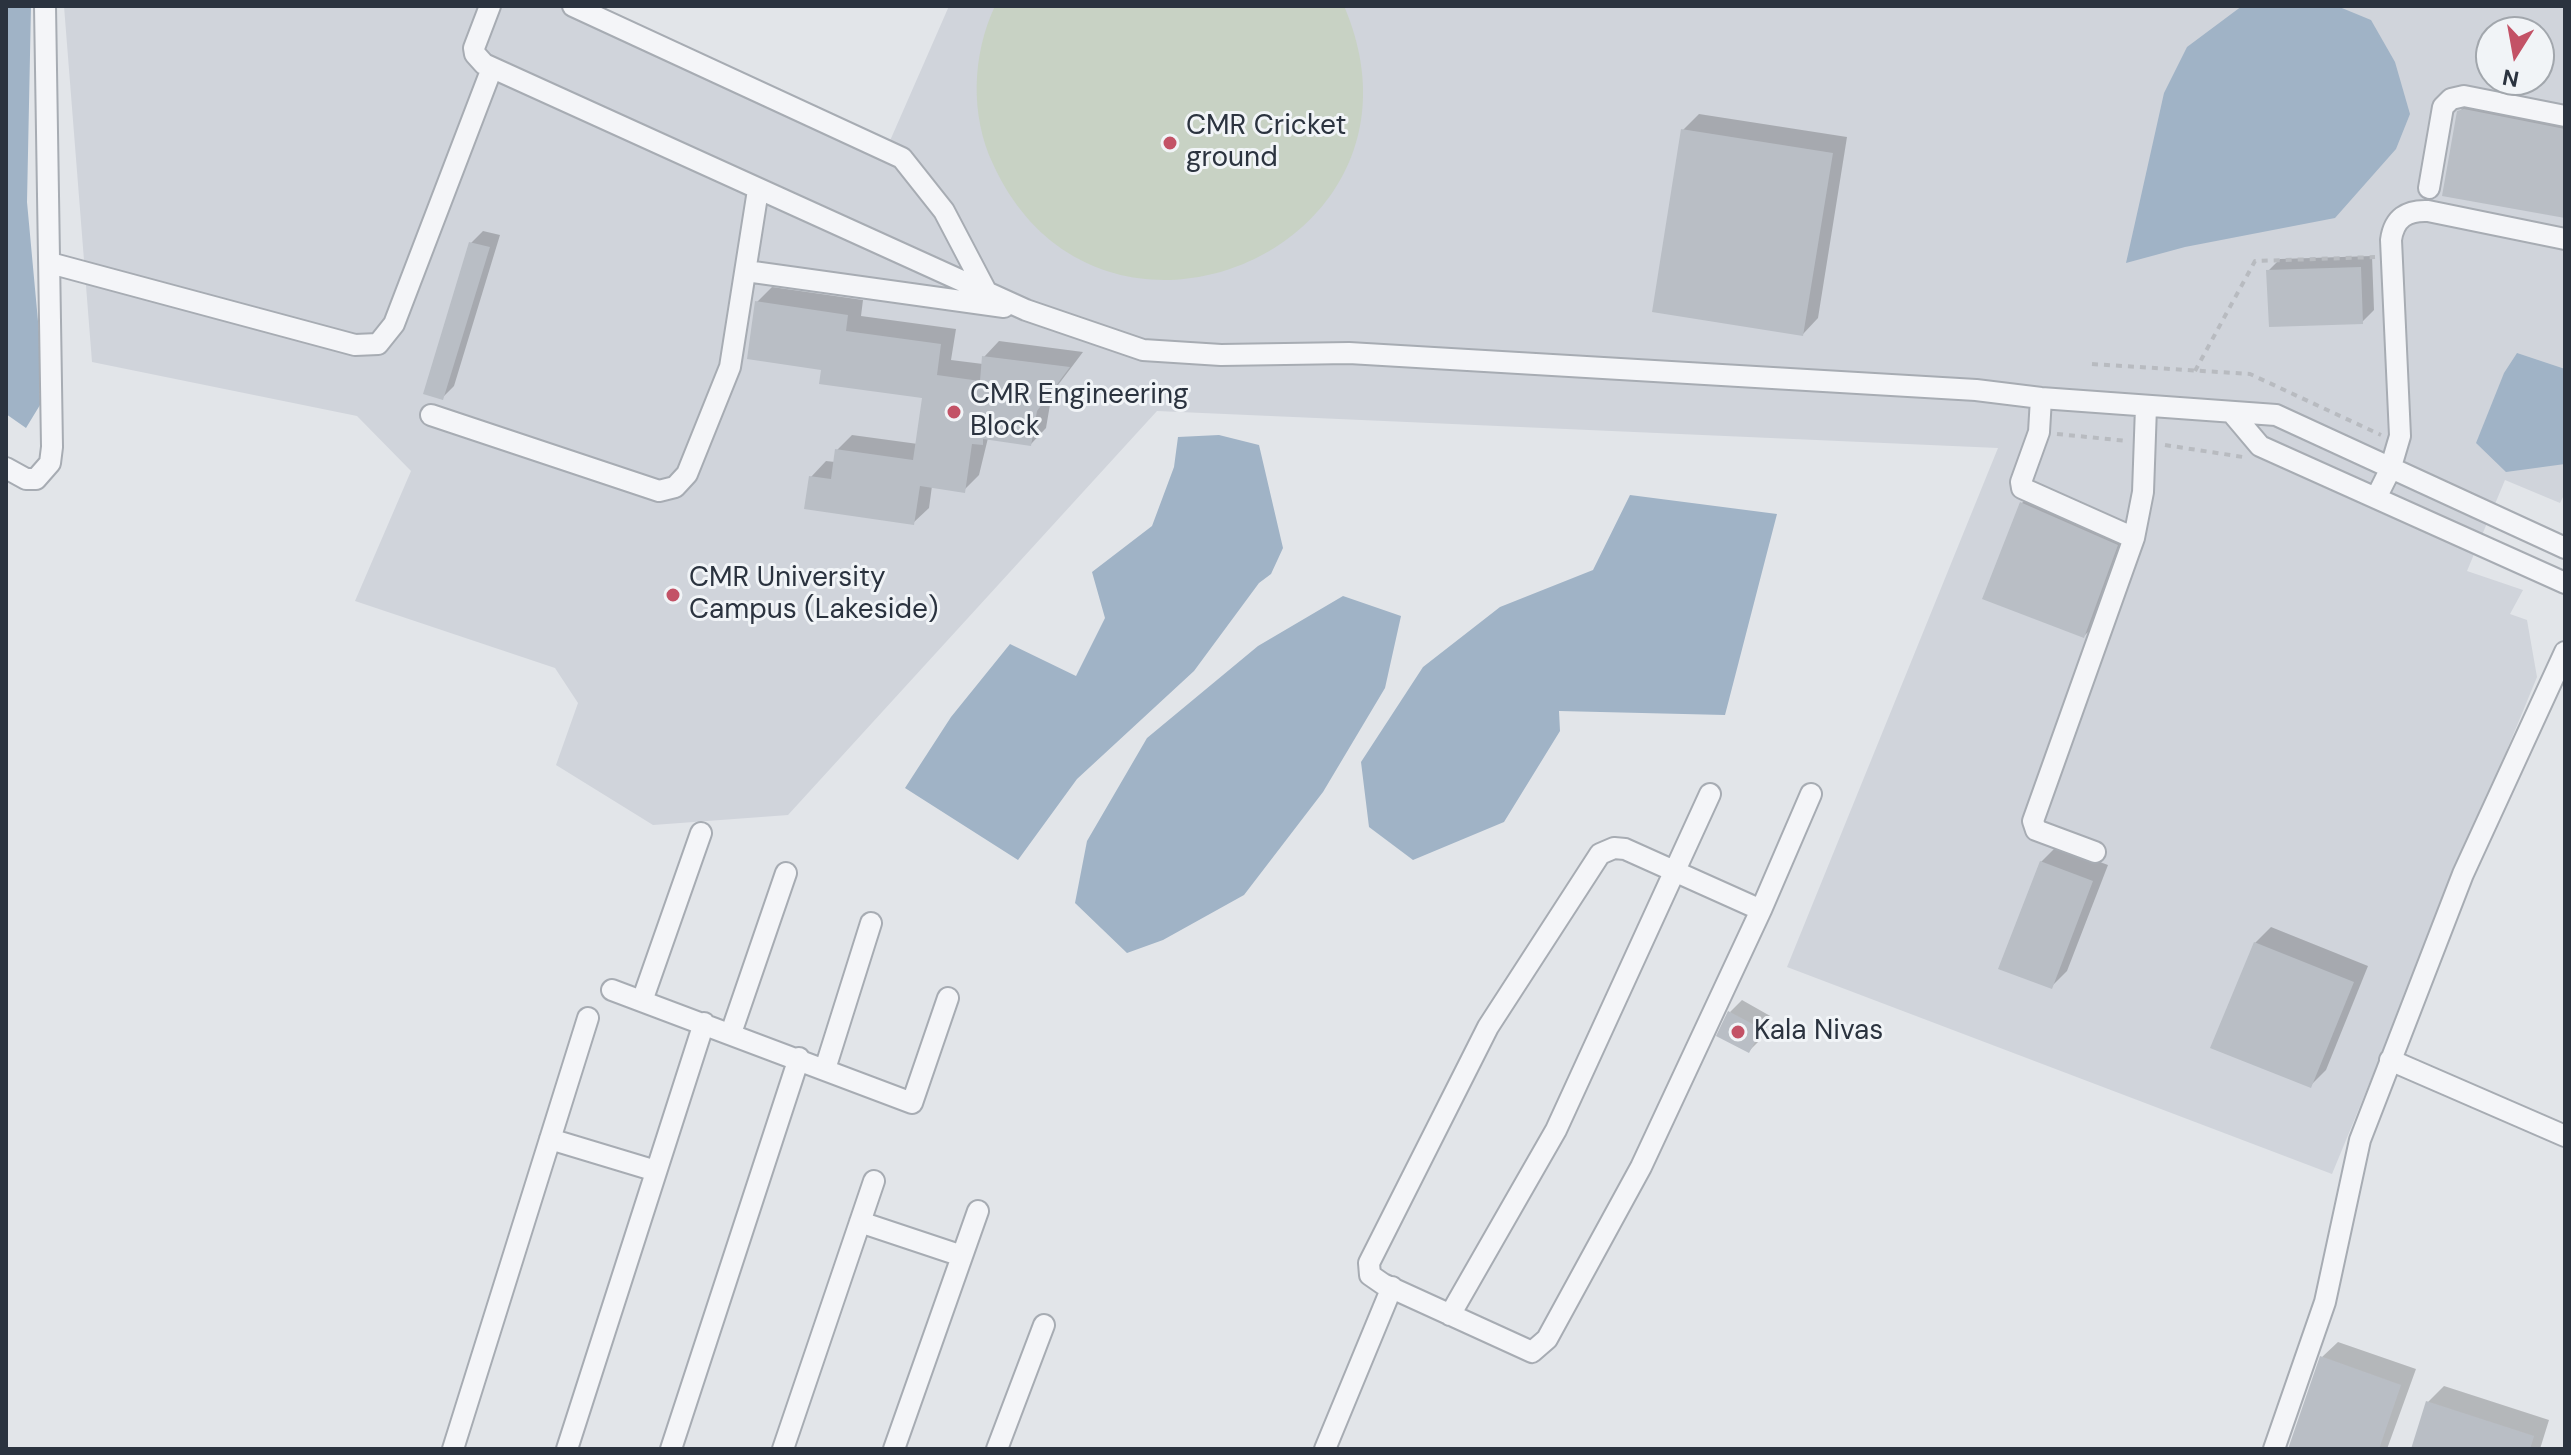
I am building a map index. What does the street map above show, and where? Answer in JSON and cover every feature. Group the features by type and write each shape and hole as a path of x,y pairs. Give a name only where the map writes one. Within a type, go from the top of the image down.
{"street":[{"path":"6,468 26,479 36,479 50,463 45,6"},
{"path":"490,6 474,48 479,60 492,68 987,293 1123,345 1173,353 1349,353 1976,390 2146,407 2276,415 2565,548"},
{"path":"573,6 902,158 944,211 987,293"},
{"path":"50,263 355,345 378,344 394,324 492,68"},
{"path":"2429,188 2443,107 2451,99 2464,96 2565,116"},
{"path":"431,415 659,491 675,487 694,461 730,367 758,190"},
{"path":"2376,498 2390,470 2398,443 2392,256 2396,222 2402,216 2418,211 2565,239"},
{"path":"746,271 1026,310"},
{"path":"2041,398 2039,432 2022,488 2134,538"},
{"path":"2095,852 2036,830 2033,821 2134,538 2143,492 2146,407"},
{"path":"2233,414 2260,446 2565,583"},
{"path":"2274,1449 2325,1302 2360,1140 2463,874 2564,657"},
{"path":"1450,1315 1556,1130 1710,794"},
{"path":"1761,910 1625,849 1614,848 1600,854 1488,1027 1369,1263 1370,1275 1521,1350 1532,1352 1547,1339 1641,1167 1761,910 1811,794"},
{"path":"642,1001 701,833"},
{"path":"731,1033 786,873"},
{"path":"825,1069 871,923"},
{"path":"612,990 912,1103 948,998"},
{"path":"453,1449 588,1018"},
{"path":"567,1449 704,1023"},
{"path":"671,1449 799,1058"},
{"path":"2390,1060 2565,1136"},
{"path":"550,1139 656,1171"},
{"path":"783,1449 874,1181"},
{"path":"894,1449 978,1211"},
{"path":"860,1222 962,1256"},
{"path":"1325,1449 1392,1287"},
{"path":"997,1449 1044,1325"}],"path":[{"path":"2195,371 2255,261 2392,256"},
{"path":"2092,364 2250,374 2398,443"},
{"path":"2039,432 2143,442"}],"shaded area":[{"name":"CMR University Campus (Lakeside)","path":"64,6 601,6 889,143 949,6 2565,6 2565,493 2560,503 2505,480 2467,571 2523,590 2510,614 2527,620 2537,677 2332,1174 1787,967 1998,448 1157,411 788,815 653,825 556,765 578,703 555,668 355,601 411,471 357,416 92,362"}],"green space":[{"name":"CMR Cricket ground","path":"995,6 1344,6 1363,91 1348,165 1307,223 1247,262 1178,280 1107,271 1043,234 993,164 980,126 977,85 982,44"}],"water":[{"path":"6,6 31,6 27,202 39,332 40,405 26,428 6,414"},
{"path":"2242,6 2337,6 2371,20 2395,62 2410,114 2396,149 2335,218 2185,247 2126,263 2164,93 2187,47"},
{"path":"2517,353 2565,369 2565,464 2506,472 2476,443 2504,373"},
{"path":"1219,435 1259,445 1283,548 1271,574 1259,583 1194,671 1077,779 1018,860 905,788 951,717 1010,644 1076,676 1105,618 1092,572 1152,526 1174,467 1178,437"},
{"path":"1630,495 1777,514 1725,715 1559,711 1560,731 1504,822 1413,860 1369,827 1361,762 1423,667 1500,607 1593,570"},
{"path":"1343,596 1401,616 1385,688 1323,792 1244,895 1163,940 1127,953 1075,903 1087,841 1147,738 1258,646"}],"building":[{"path":"2464,109 2565,129 2565,218 2442,196 2457,111"},
{"path":"1681,129 1833,153 1803,336 1652,312"},
{"path":"469,242 490,247 443,400 423,394"},
{"path":"2361,267 2363,324 2269,327 2266,270"},
{"name":"CMR Engineering Block","path":"755,301 848,315 846,331 941,344 937,375 980,381 982,356 1070,367 1037,411 1031,446 983,439 983,445 972,444 965,493 920,486 914,525 804,509 809,476 831,479 835,449 913,460 922,398 819,384 821,370 747,359"},
{"path":"2020,502 2118,545 2084,638 1982,599"},
{"path":"2040,861 2093,881 2052,989 1998,969"},
{"path":"2254,942 2354,982 2311,1088 2210,1048"},
{"name":"Kala Nivas","path":"1728,1011 1762,1029 1749,1053 1716,1036"},
{"path":"2320,1356 2401,1385 2379,1449 2288,1449"},
{"path":"2426,1401 2534,1436 2530,1449 2411,1449"}],"place":[{"name":"CMR Cricket ground","path":"1170,143"},
{"name":"CMR Engineering Block","path":"954,412"},
{"name":"CMR University Campus (Lakeside)","path":"673,595"},
{"name":"Kala Nivas","path":"1738,1032"}]}
